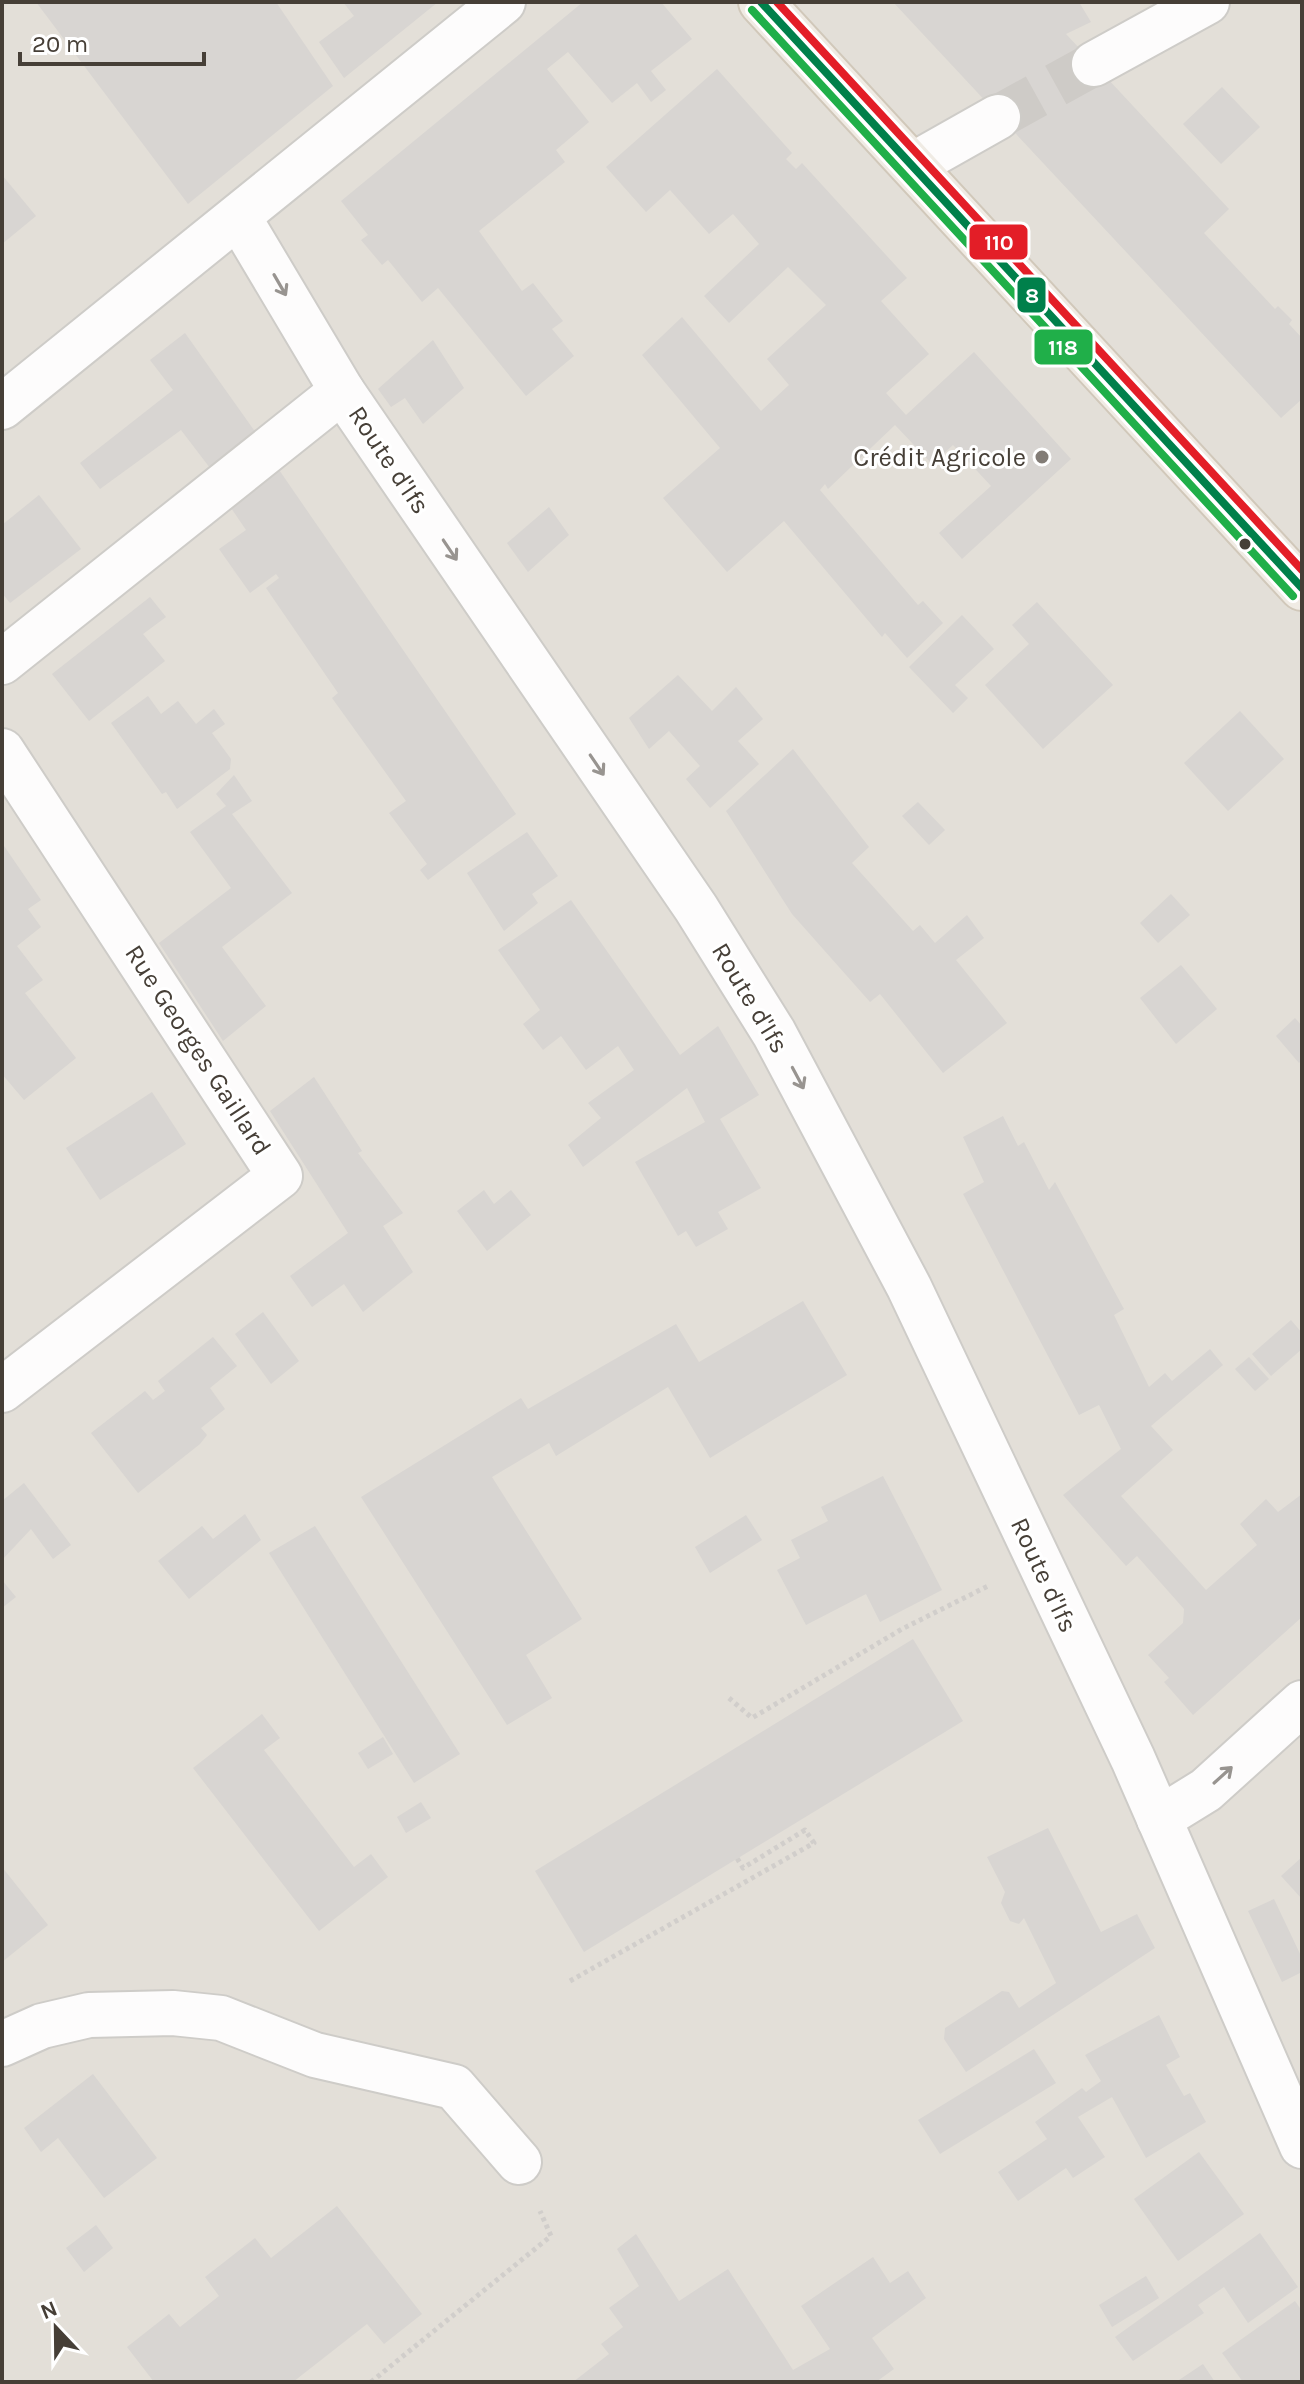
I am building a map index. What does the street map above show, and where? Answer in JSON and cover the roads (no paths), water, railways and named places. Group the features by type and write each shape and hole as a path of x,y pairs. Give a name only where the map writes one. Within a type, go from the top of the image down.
{"main road":[{"path":"761,2 1302,588"}],"street":[{"path":"2,407 503,2"},
{"path":"1094,64 1207,2"},
{"path":"913,165 998,117"},
{"name":"Route d'Ifs","path":"239,218 342,391 696,908 774,1033 909,1287 1159,1819 1302,2146"},
{"path":"2,662 342,391"},
{"name":"Rue Georges Gaillard","path":"2,751 280,1176 2,1390"},
{"path":"1159,1819 1206,1790 1302,1703"},
{"path":"2,2044 42,2026 89,2015 173,2013 221,2018 315,2055 454,2087 519,2162"}],"tunnel":[{"path":"998,117 1094,64"}],"place":[{"name":"Crédit Agricole","path":"1042,457"}]}
